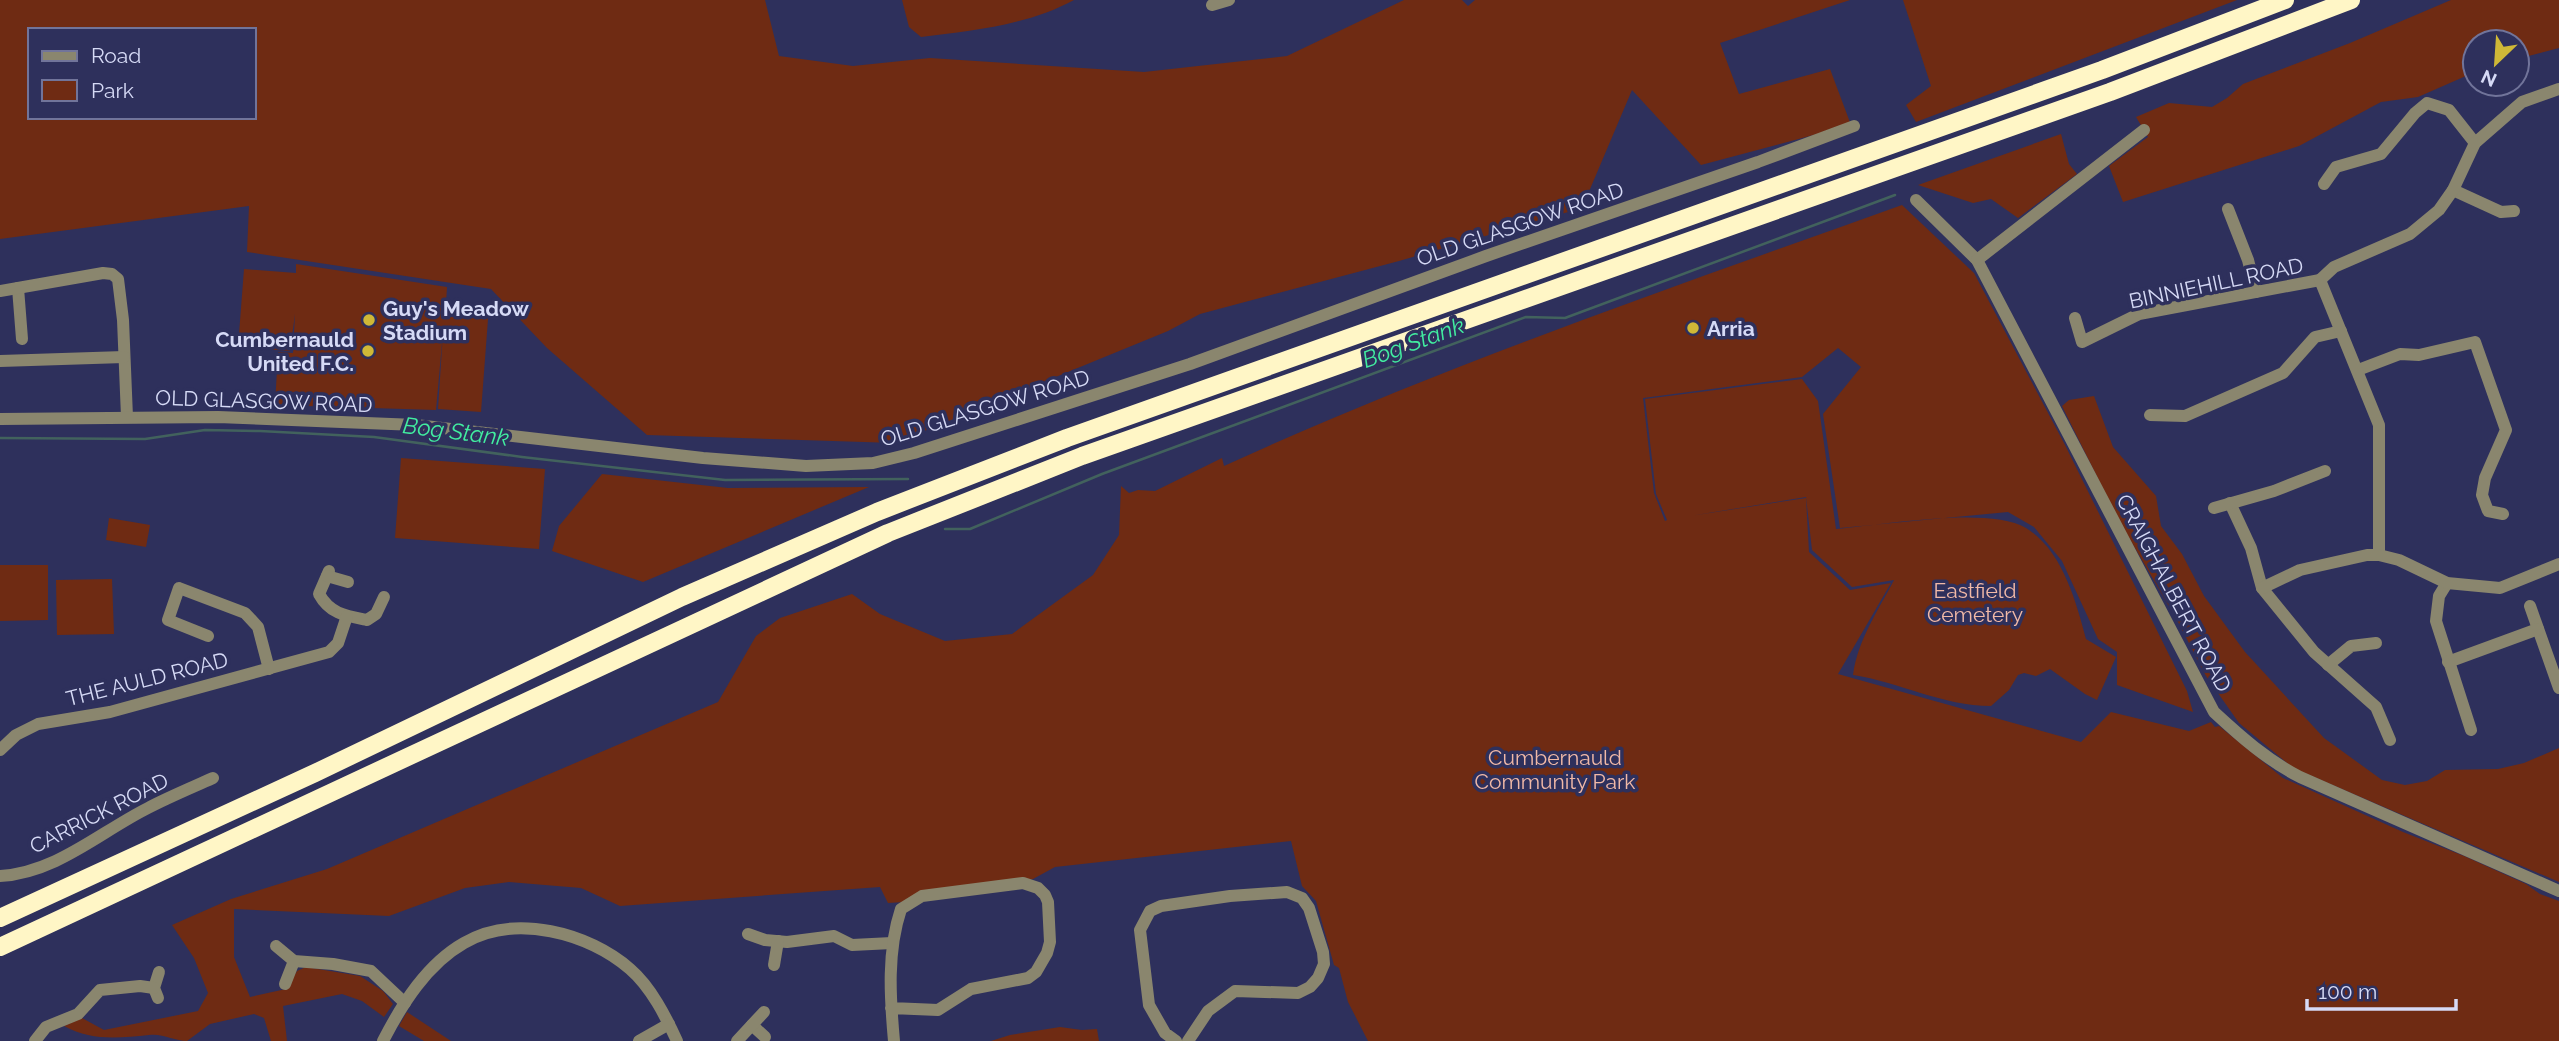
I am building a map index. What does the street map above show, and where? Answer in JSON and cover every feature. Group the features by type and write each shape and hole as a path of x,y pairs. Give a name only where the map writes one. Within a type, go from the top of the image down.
{"highway":[{"path":"0,918 315,773 682,597 877,512 1080,433 2102,70 2285,0"},
{"path":"0,947 888,533 1082,456 2097,96 2351,0"}],"street":[{"path":"1212,5 1229,0"},
{"name":"BINNIEHILL ROAD","path":"2075,318 2082,342 2139,314 2320,280 2334,267 2410,234 2439,210 2475,143 2522,102 2559,89"},
{"path":"2325,184 2336,167 2381,154 2415,113 2427,103 2449,110 2475,143"},
{"name":"OLD GLASGOW ROAD","path":"0,419 218,417 416,425 703,458 793,465 847,466 882,461 1190,364 1854,126"},
{"path":"1977,260 2144,130"},
{"path":"2452,190 2501,212 2514,212"},
{"name":"CRAIGHALBERT ROAD","path":"1916,200 1977,260 2214,712 2245,741 2279,766 2300,777 2559,891"},
{"path":"2228,209 2248,260 2256,292"},
{"path":"0,291 103,273 112,274 118,279 121,290 127,417"},
{"name":"BINNIEHILL ROAD","path":"2320,280 2379,425 2379,555"},
{"path":"18,288 22,339"},
{"path":"2150,415 2185,416 2283,373 2315,337 2341,331"},
{"path":"2358,370 2400,354 2419,355 2475,342 2506,430 2486,478 2482,495 2488,510 2503,514"},
{"path":"0,360 124,357"},
{"path":"2214,508 2274,491 2325,471"},
{"path":"2230,503 2251,548 2263,588 2314,652 2376,707 2389,740"},
{"path":"2263,588 2300,570 2379,555 2399,560 2447,583 2500,588 2559,564"},
{"path":"348,582 328,573 319,594 325,606 347,616 367,620 376,614 384,597"},
{"path":"2447,583 2439,596 2436,621 2471,730"},
{"name":"THE AULD ROAD","path":"208,636 168,620 179,588 245,613 258,627 269,669"},
{"path":"2530,606 2559,688"},
{"name":"THE AULD ROAD","path":"0,750 16,735 38,724 110,712 329,652 338,643 347,616"},
{"path":"2448,662 2538,629"},
{"path":"2328,665 2351,646 2376,643"},
{"name":"CARRICK ROAD","path":"0,876 13,875 56,862 148,808 213,778"},
{"path":"891,1008 938,1010 971,989 1028,978 1037,972 1050,942 1048,902 1045,895 1038,888 1023,883 922,896 901,909 892,943 891,1008 894,1041"},
{"path":"1176,1041 1165,1033 1149,1005 1140,929 1150,911 1161,906 1287,892 1302,898 1309,908 1322,952 1324,964 1318,978 1310,987 1298,993 1235,991 1208,1011 1188,1041"},
{"path":"383,1041 405,1003 439,962 467,941 501,931 545,930 578,939 631,969 669,1024 677,1041"},
{"path":"748,934 778,941 834,936 852,945 892,943"},
{"path":"774,965 778,941"},
{"path":"276,946 294,961 333,964 370,971 405,1003"},
{"path":"285,984 294,961"},
{"path":"35,1041 46,1027 78,1014 100,990 140,986 156,993 159,972"},
{"path":"737,1041 764,1012"},
{"path":"639,1041 669,1024"},
{"path":"752,1025 765,1037"}],"green space":[{"path":"0,0 765,0 779,56 853,66 930,58 1144,72 1287,56 1404,0 1462,0 1468,6 1475,0 1850,0 1720,43 1739,94 1830,69 1851,125 1701,165 1632,90 1582,208 1399,261 1200,314 1168,331 895,443 647,435 547,348 491,289 247,252 249,206 0,239"},
{"path":"902,0 1074,0 1019,21 921,37 909,27"},
{"path":"1903,0 2237,0 1916,122 1906,105 1931,86"},
{"path":"2451,0 2559,0 2559,48 2531,55 2531,28 2461,28 2461,78 2418,97 2381,102 2299,146 2123,202 2109,166 2148,137 2136,117 2169,103 2212,107 2243,84"},
{"path":"2061,134 2069,164 2077,174 2018,218 1991,199 1973,203 1918,185"},
{"name":"Cumbernauld Community Park","path":"1902,205 1974,273 2065,445 2187,691 2193,712 2117,685 2117,652 2098,639 2062,561 2034,527 2008,512 1939,519 1987,518 2009,522 2026,528 2049,549 2066,578 2086,639 2116,657 2097,700 2050,669 2036,676 2024,673 2018,675 2009,690 1991,706 1938,698 1853,675 1864,637 1894,580 1852,587 1812,550 1806,497 1690,516 1806,498 1809,552 1850,590 1891,583 1838,674 2081,742 2111,712 2189,731 2211,722 2283,778 2403,832 2464,856 2559,901 2559,1041 1368,1041 1348,1002 1339,968 1334,965 1316,901 1302,886 1291,841 1055,867 1033,879 919,892 904,902 888,903 880,887 620,906 581,888 509,882 465,888 389,916 234,909 234,957 250,997 286,989 297,971 306,967 360,976 383,991 393,1004 384,1017 362,1001 342,994 283,1006 287,1041 271,1041 264,1018 254,1014 210,1024 187,1041 154,1035 95,1036 64,1026 82,1018 104,1030 198,1011 208,993 194,958 172,925 231,899 327,869 718,702 756,636 780,618 852,594 880,614 945,641 1012,634 1093,575 1119,535 1121,486 1129,493 1138,490 1155,491 1222,458 1224,466 1307,429 1475,361","holes":["1838,348 1861,367 1823,414 1840,528 1874,525 1836,529 1818,401 1802,379 1645,399 1656,494 1667,520 1665,521 1654,493 1643,398 1802,377"]},
{"name":"Guy's Meadow Stadium","path":"296,264 447,287 446,303 489,306 481,412 438,409 443,332 436,410 275,405 278,352 293,353 295,314 290,351 238,347 244,269 296,273"},
{"path":"2094,396 2113,447 2156,496 2161,526 2182,554 2204,596 2245,652 2324,738 2382,780 2405,785 2427,781 2445,770 2498,769 2524,763 2559,748 2559,882 2293,768 2239,723 2206,676 2118,519 2062,406 2069,400"},
{"path":"401,458 545,469 539,549 395,538"},
{"path":"602,474 728,488 869,487 643,582 552,551 559,526"},
{"path":"109,518 150,525 146,547 106,540"},
{"path":"0,565 48,565 48,620 0,621"},
{"path":"112,579 114,634 57,635 56,580"},
{"path":"407,1012 451,1041 424,1041 399,1026"},
{"path":"1060,1027 1097,1029 1099,1041 991,1041 1010,1035"}],"waterway":[{"name":"Bog Stank","path":"945,529 970,529 1102,474 1526,317 1565,318 1895,195"},
{"name":"Bog Stank","path":"0,438 145,439 205,430 260,431 374,437 725,480 908,479"}],"place":[{"name":"Guy's Meadow Stadium","path":"369,320"},
{"name":"Arria","path":"1693,328"},
{"name":"Cumbernauld United F.C.","path":"368,351"}],"park label":[{"name":"Eastfield Cemetery","path":"1975,602"}]}
